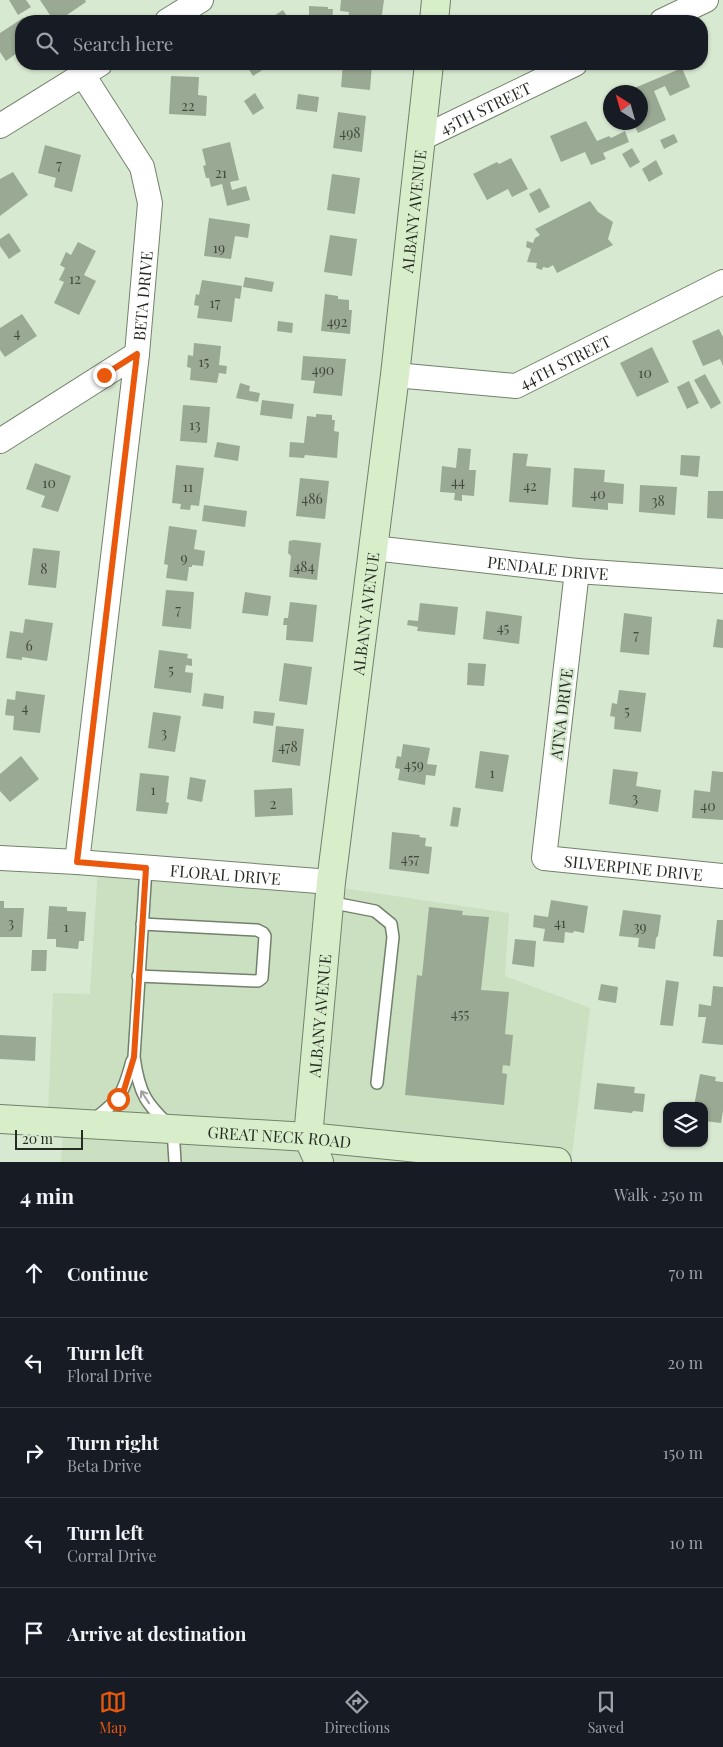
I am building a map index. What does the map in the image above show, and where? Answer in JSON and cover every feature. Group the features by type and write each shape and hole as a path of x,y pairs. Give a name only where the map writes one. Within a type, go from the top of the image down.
{"street":[{"path":"177,15 201,0"},
{"path":"435,15 436,0"},
{"path":"675,15 706,0"},
{"path":"0,126 89,70"},
{"name":"BETA DRIVE","path":"77,862 137,354 150,203 142,167 92,70"},
{"name":"ALBANY AVENUE","path":"319,1162 308,1137 330,892 395,375 428,70"},
{"name":"45TH STREET","path":"422,138 563,70"},
{"name":"44TH STREET","path":"395,375 516,386 723,282"},
{"path":"0,440 137,354"},
{"name":"PENDALE DRIVE","path":"373,548 578,571 723,581"},
{"name":"ATNA DRIVE","path":"544,858 578,571"},
{"name":"FLORAL DRIVE","path":"0,858 146,868 330,892"},
{"name":"SILVERPINE DRIVE","path":"544,858 723,876"},
{"name":"GREAT NECK ROAD","path":"0,1119 308,1137 411,1154 558,1162"}],"lane":[{"path":"146,868 134,1057 140,1090 156,1113 173,1128 175,1162"},
{"path":"330,892 375,911 391,924 394,937 377,1083"},
{"path":"138,976 258,981 262,978 266,936 257,930 142,924"},
{"path":"89,1124 118,1099 124,1090 134,1057"}],"shaded area":[{"path":"99,852 509,913 505,976 590,1008 571,1162 61,1162 64,1115 48,1113 53,993 90,994"}],"building":[{"path":"9,0 26,0 31,7 18,15"},
{"path":"40,0 85,0 86,2 67,15 50,15"},
{"path":"341,0 384,0 382,15 349,15 349,12 340,11"},
{"path":"309,6 333,9 332,15 309,15"},
{"path":"283,10 286,15 275,15"},
{"path":"15,23 15,54 6,61 0,52 0,33"},
{"path":"249,70 262,70 253,76"},
{"path":"342,70 372,70 370,90 341,87"},
{"path":"677,70 683,70 690,87 670,96 665,86 654,91 666,120 648,128 648,85 642,85"},
{"path":"171,76 199,77 198,95 207,96 206,116 169,114"},
{"path":"255,93 264,108 253,115 244,101"},
{"path":"298,94 319,97 317,112 296,109"},
{"path":"338,112 366,116 362,152 333,148"},
{"path":"586,121 597,141 609,136 611,138 625,131 629,142 603,153 606,159 591,165 585,152 561,162 550,136"},
{"path":"674,134 678,142 664,149 660,140"},
{"path":"230,142 239,180 230,182 232,190 246,186 250,200 227,206 222,184 211,187 209,178 206,178 203,166 206,165 202,149"},
{"path":"45,145 81,155 72,192 54,187 56,178 38,173"},
{"path":"632,148 640,162 630,168 622,154"},
{"path":"511,158 528,189 512,197 508,189 487,200 473,174 497,162 499,164"},
{"path":"656,160 663,174 649,182 642,169"},
{"path":"13,172 28,195 0,216 0,179"},
{"path":"332,174 360,178 355,214 327,210"},
{"path":"540,188 550,207 539,213 529,194"},
{"path":"590,201 598,212 613,222 608,239 613,245 557,273 553,265 548,268 543,267 542,270 536,268 537,263 527,262 531,249 526,247 527,241 533,243 535,238 540,235 535,229"},
{"path":"209,218 250,224 248,238 235,236 231,259 204,256"},
{"path":"9,233 21,251 9,259 0,246 0,239"},
{"path":"330,235 357,239 352,276 324,272"},
{"path":"78,242 96,251 84,275 96,281 79,315 54,303 64,282 59,280 65,268 60,265 66,252 71,255"},
{"path":"245,277 274,282 272,292 243,287"},
{"path":"202,280 242,286 240,299 235,298 232,322 197,318 199,306 194,305 196,294 199,295"},
{"path":"325,294 338,296 338,299 349,300 349,310 352,310 350,334 321,331"},
{"path":"22,314 37,336 5,357 0,350 0,328"},
{"path":"278,321 293,323 292,333 277,331"},
{"path":"719,329 723,337 723,366 720,359 703,366 692,341"},
{"path":"194,343 221,346 219,365 227,366 226,374 219,373 217,383 190,380 191,368 187,367 188,355 193,356"},
{"path":"652,347 669,382 637,397 620,363"},
{"path":"303,356 346,359 342,396 313,393 315,381 301,380"},
{"path":"705,374 721,403 711,409 694,380"},
{"path":"689,381 699,403 687,409 677,387"},
{"path":"240,383 250,386 249,391 260,393 258,402 236,398"},
{"path":"262,400 294,404 292,419 260,415"},
{"path":"183,405 210,407 207,443 180,441"},
{"path":"316,414 332,415 332,420 335,420 334,431 339,432 337,458 305,455 304,458 289,457 290,442 304,443 307,416 316,417"},
{"path":"217,442 240,446 238,461 214,457"},
{"path":"458,448 471,449 469,470 476,470 474,496 462,495 462,501 454,500 455,493 440,492 442,466 456,468"},
{"path":"513,453 528,454 526,466 551,468 548,505 509,502"},
{"path":"681,455 700,456 698,477 680,475"},
{"path":"35,463 71,476 58,512 41,507 45,496 26,489"},
{"path":"176,465 204,468 199,506 191,505 190,510 180,509 181,504 172,503"},
{"path":"574,468 605,470 604,482 624,484 623,504 608,503 608,510 572,507"},
{"path":"300,478 329,481 325,519 296,516"},
{"path":"640,485 677,487 675,515 639,512"},
{"path":"708,491 723,491 723,519 707,518"},
{"path":"204,505 247,511 245,527 202,521"},
{"path":"169,526 197,530 194,549 205,551 203,566 192,565 192,567 189,567 187,581 166,578 168,565 164,564"},
{"path":"289,541 321,543 317,580 289,577 291,556 288,553"},
{"path":"33,548 60,551 56,588 28,585"},
{"path":"166,590 194,592 191,629 162,626"},
{"path":"245,592 271,596 268,616 242,613"},
{"path":"290,602 317,605 313,642 286,640 287,625 283,625 284,618 288,618"},
{"path":"420,603 458,607 455,635 417,631 418,627 407,625 408,620 418,621"},
{"path":"486,611 522,616 519,644 483,639"},
{"path":"624,613 652,617 649,655 620,652"},
{"path":"25,619 53,623 47,661 22,657 22,660 6,658 10,631 23,633"},
{"path":"717,619 723,620 723,648 713,647"},
{"path":"159,650 188,654 187,658 192,659 192,666 186,665 185,672 193,673 191,693 154,688"},
{"path":"284,663 312,667 307,705 279,701"},
{"path":"468,663 486,664 484,686 467,685"},
{"path":"619,690 646,693 641,732 614,729 615,717 610,716 612,703 617,704"},
{"path":"16,691 45,695 40,733 13,730 14,716 5,715 7,699 15,700"},
{"path":"204,693 224,696 223,709 202,706"},
{"path":"254,711 275,713 273,726 253,723"},
{"path":"153,712 181,716 175,752 148,748"},
{"path":"276,726 304,729 300,766 272,762"},
{"path":"403,744 430,748 427,764 437,765 435,776 426,775 425,785 398,780 400,769 395,768 397,756 401,757"},
{"path":"480,751 509,755 503,792 475,788"},
{"path":"21,756 39,779 10,802 0,791 0,774"},
{"path":"613,769 638,772 636,786 661,790 658,812 609,804"},
{"path":"712,771 723,772 723,820 692,818 694,790 710,792"},
{"path":"140,773 169,776 166,802 169,803 167,814 136,811"},
{"path":"190,777 206,780 202,802 187,799"},
{"path":"292,788 293,815 255,817 254,790"},
{"path":"453,807 461,808 458,827 450,826"},
{"path":"392,832 420,835 419,837 426,838 425,846 432,847 429,874 389,869"},
{"path":"551,900 588,906 584,933 565,932 564,943 543,941 545,929 533,927 534,915 548,917"},
{"path":"0,901 4,901 4,908 24,908 22,937 0,937"},
{"path":"49,906 67,907 67,911 86,912 84,941 79,941 78,949 56,947 56,939 47,939"},
{"path":"429,907 463,911 462,915 489,917 481,990 509,992 505,1034 513,1035 510,1066 503,1065 502,1073 507,1074 504,1105 405,1095 417,975 422,976"},
{"path":"623,910 661,915 655,949 638,947 639,938 619,936"},
{"path":"717,920 723,920 723,957 713,956"},
{"path":"515,939 536,941 534,967 512,964"},
{"path":"32,950 47,950 46,971 31,971"},
{"path":"666,980 679,982 673,1026 660,1025"},
{"path":"601,984 618,987 616,1003 598,1000"},
{"path":"713,986 723,987 723,1045 702,1043 706,1017 698,1017 699,1004 711,1006"},
{"path":"0,1035 36,1037 35,1061 0,1059"},
{"path":"700,1074 716,1077 715,1081 723,1082 721,1123 708,1121 708,1102 695,1102"},
{"path":"597,1083 635,1087 634,1093 645,1094 643,1112 633,1111 632,1113 594,1109"}],"route":[{"path":"104,375 137,354 77,862 146,868 135,1014 134,1057 124,1090 118,1099"}]}
